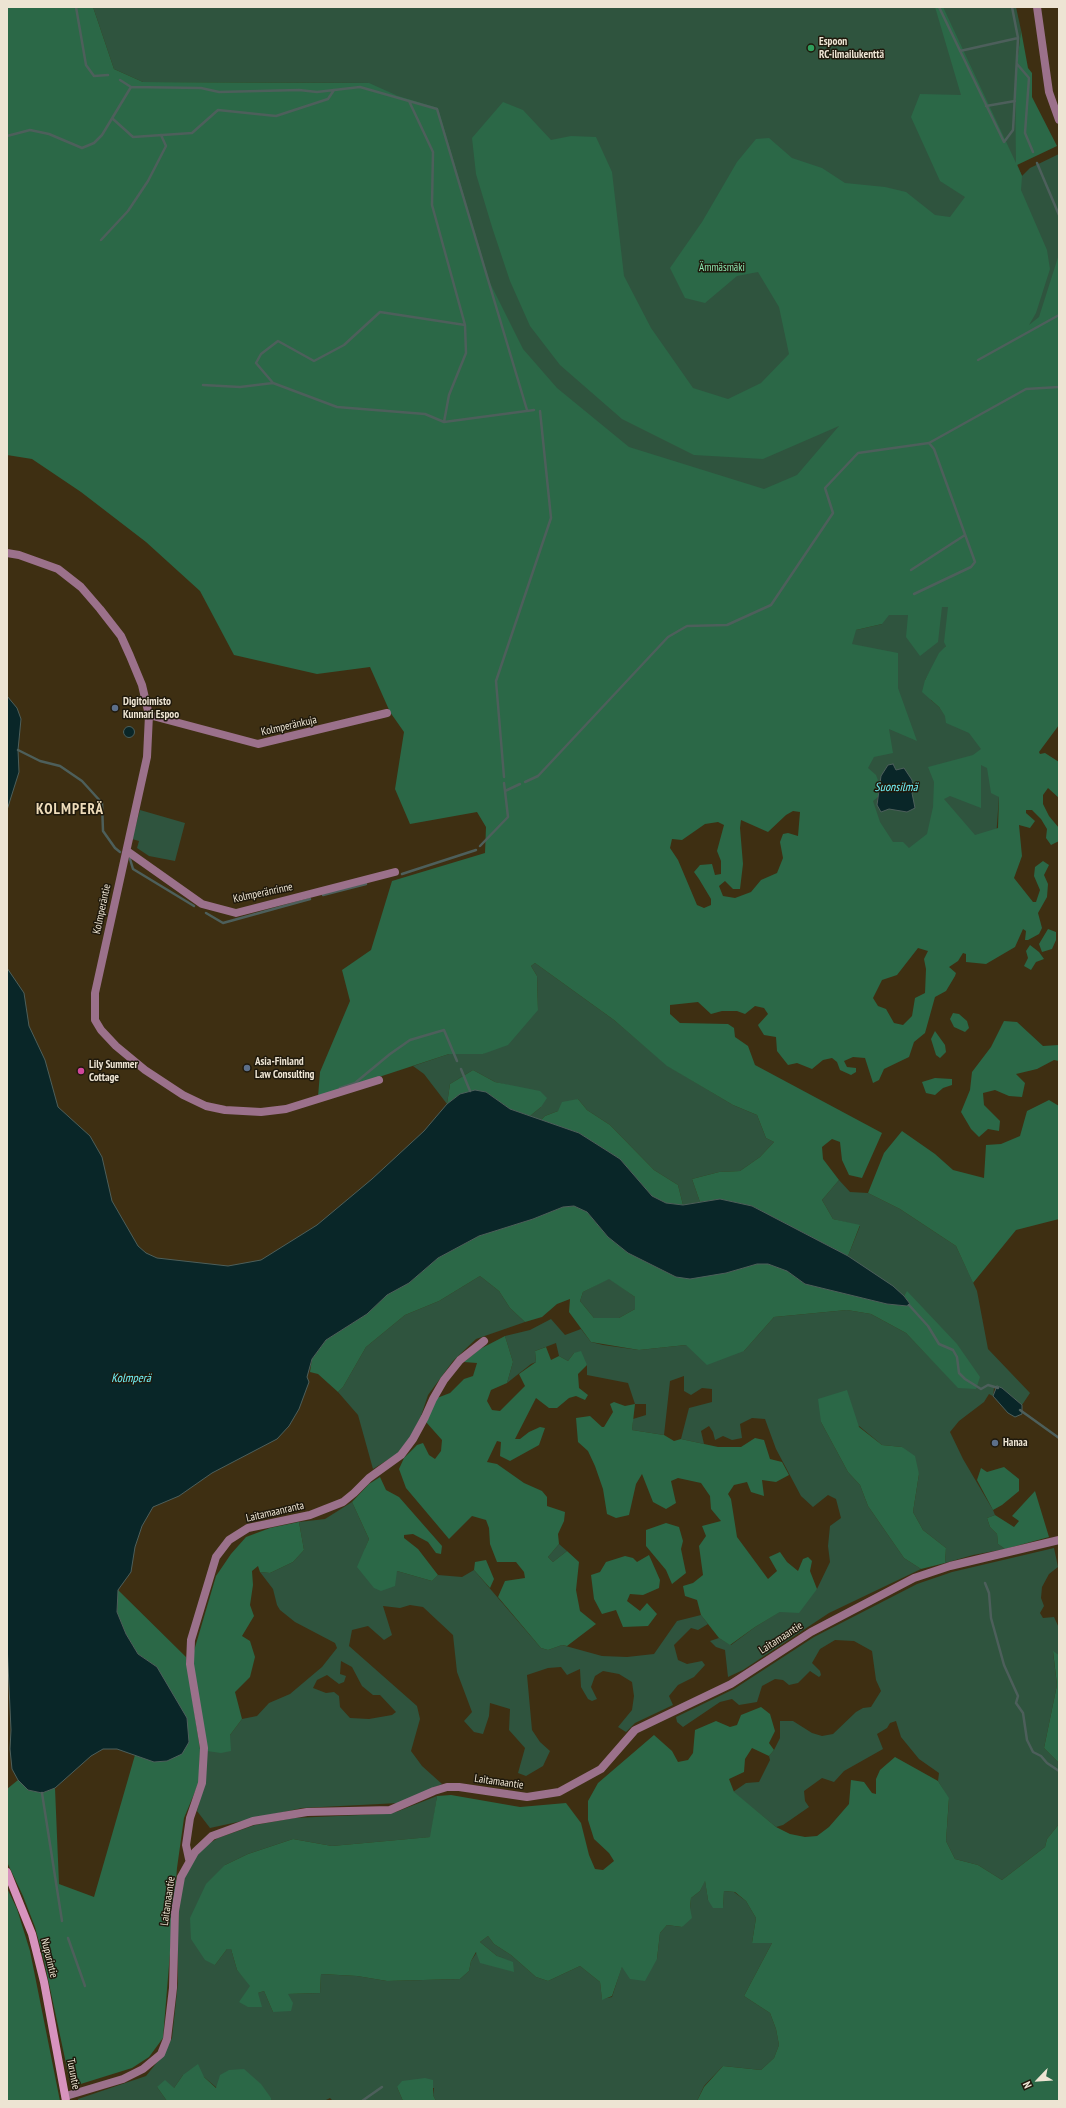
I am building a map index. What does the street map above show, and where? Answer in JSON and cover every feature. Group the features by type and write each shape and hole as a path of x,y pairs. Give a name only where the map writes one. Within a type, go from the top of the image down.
{"main road":[{"name":"Nupurintie","path":"7,1872 32,1934 57,2052"},
{"name":"Turuntie","path":"57,2052 66,2098"}],"street":[{"path":"1037,7 1048,92 1059,120"},
{"name":"Kolmperäntie","path":"7,553 19,555 58,569 81,587 121,636 142,685 149,715 148,757 95,1001 95,1020 101,1030 116,1046 145,1070 183,1095 206,1106 225,1110 261,1112 286,1109 379,1080"},
{"name":"Kolmperänkuja","path":"149,715 258,744 387,713"},
{"name":"Kolmperänrinne","path":"127,851 202,904 236,913 395,872"},
{"name":"Laitamaanranta","path":"189,1859 186,1846 190,1818 202,1783 204,1748 190,1664 191,1640 216,1557 229,1540 248,1528 310,1515 343,1502 369,1478 401,1455 413,1439 444,1380 460,1360 484,1341"},
{"name":"Laitamaantie","path":"66,2098 123,2079 143,2069 161,2054 167,2039 173,1988 175,1911 181,1877 189,1859 212,1836 253,1821 307,1812 390,1810 447,1787 459,1787 527,1797 559,1792 601,1769 635,1730 731,1684 811,1632 914,1578 950,1566 1059,1540"}],"green space":[{"name":"Ämmäsmäki","path":"7,7 93,7 114,69 143,82 369,83 398,96 438,108 490,283 523,349 557,388 629,447 764,489 797,475 839,426 763,459 694,455 622,419 560,365 530,326 510,281 492,227 476,174 472,138 503,102 523,110 551,140 571,136 596,137 612,172 624,276 651,328 693,388 728,399 761,383 789,354 779,307 758,272 737,276 705,303 685,298 670,268 702,222 737,162 756,139 769,138 792,158 822,168 845,183 885,187 906,192 935,215 950,217 965,197 940,181 911,117 920,94 961,95 935,7 943,7 1016,163 1015,81 1021,30 1028,68 1032,73 1032,97 1057,146 1017,165 1022,176 1021,190 1047,250 1050,269 1036,313 1029,325 1039,317 1059,254 1059,725 1039,752 1040,754 1045,753 1059,762 1059,798 1048,788 1043,795 1043,804 1049,816 1059,828 1059,841 1051,845 1046,838 1047,829 1041,819 1032,810 1026,810 1026,813 1035,821 1030,828 1019,825 1022,856 1014,878 1033,902 1036,902 1040,890 1034,876 1035,867 1043,861 1049,865 1044,875 1048,884 1047,897 1038,913 1042,928 1039,934 1028,940 1025,940 1026,931 1023,929 1015,947 986,964 966,962 966,954 963,953 958,961 949,967 956,973 955,976 946,991 935,997 925,1033 914,1042 909,1057 884,1069 879,1080 873,1083 865,1058 853,1057 844,1061 847,1067 856,1068 856,1072 851,1075 840,1070 837,1062 832,1058 823,1060 812,1069 797,1063 788,1065 777,1051 776,1037 764,1035 758,1025 768,1014 764,1008 755,1006 745,1014 737,1011 722,1011 711,1014 698,1002 670,1005 670,1014 680,1023 728,1024 734,1028 735,1037 748,1046 755,1065 882,1133 862,1178 849,1175 842,1160 840,1142 832,1139 822,1147 823,1159 839,1180 822,1200 833,1219 860,1225 848,1256 752,1206 720,1199 700,1202 692,1179 719,1172 740,1171 760,1157 774,1142 766,1138 757,1115 733,1105 667,1066 614,1020 535,963 531,966 537,976 538,1010 508,1045 483,1054 449,1054 318,1097 320,1072 350,1001 342,970 371,950 392,881 485,853 486,827 477,812 410,824 395,789 404,732 390,712 370,667 317,674 234,655 200,591 146,542 81,492 32,459 7,455","holes":["942,607 948,607 944,642 946,646 939,653 925,680 922,692 939,707 945,716 946,723 969,733 981,749 973,755 928,767 934,782 933,807 927,834 909,848 903,842 893,842 880,822 873,801 878,797 879,783 876,775 868,768 874,757 893,753 889,729 917,741 898,688 898,653 852,644 856,630 882,624 889,615 908,615 906,637 920,656 938,642","981,765 987,768 991,793 999,797 998,828 975,835 944,799 950,796 981,808","793,811 800,812 798,836 788,833 783,834 780,842 783,858 777,873 761,880 751,892 735,898 723,896 719,886 725,881 733,889 740,889 743,864 740,828 741,820 768,832 786,815","718,822 724,825 717,851 721,861 721,874 715,875 712,864 700,865 694,872 711,899 711,905 704,908 697,905 678,860 670,848 672,839 682,840 705,824","918,948 928,951 924,959 926,969 925,993 915,998 912,1016 903,1025 894,1023 886,1009 878,1006 873,998 882,980 897,975"]},
{"name":"Ämmäsmäki","path":"93,7 1016,7 1021,30 1015,81 1017,164 1022,176 1030,168 1059,154 1059,417 946,646 925,680 931,700 945,715 979,719 999,797 992,892 843,821 250,137 36,58 105,64 135,84 369,83 143,82 114,69","holes":["824,622 882,624 856,630","879,783 907,812 877,804"]},
{"path":"140,810 185,823 175,861 149,856 137,848 139,841 132,839"},
{"path":"1048,929 1056,932 1056,940 1052,949 1042,952 1039,944"},
{"path":"1030,945 1039,952 1044,959 1036,962 1031,970 1024,966 1028,958 1026,951"},
{"path":"535,963 614,1020 668,1066 733,1105 757,1115 766,1138 774,1142 760,1157 740,1171 719,1172 692,1179 700,1202 683,1205 678,1185 654,1170 610,1125 587,1110 578,1099 558,1111 545,1116 541,1120 530,1116 541,1107 515,1087 495,1082 473,1070 450,1084 447,1104 424,1074 413,1066 449,1054 483,1054 538,1009 537,976 531,966"},
{"path":"953,1013 959,1014 967,1021 969,1028 965,1032 954,1027 950,1019"},
{"path":"1004,1021 1017,1022 1043,1046 1059,1045 1059,1061 1054,1060 1037,1069 1016,1074 1025,1083 1022,1097 1009,1096 995,1090 983,1093 984,1105 1000,1121 999,1131 988,1129 979,1137 971,1129 961,1112 970,1090 972,1072 991,1047"},
{"path":"935,1031 945,1045 946,1052 940,1058 936,1055 931,1039"},
{"path":"473,1070 495,1082 540,1091 547,1098 541,1107 530,1116 510,1109 486,1092 460,1094 447,1104 450,1084"},
{"path":"935,1078 952,1079 952,1085 943,1088 935,1095 926,1093 922,1082"},
{"path":"578,1099 587,1110 610,1125 654,1170 678,1185 683,1205 666,1203 652,1196 620,1159 579,1133 541,1120 545,1116 558,1111 562,1102"},
{"path":"1049,1100 1059,1106 1059,1219 1016,1230 973,1283 956,1246 900,1209 868,1193 884,1153 902,1131 935,1154 953,1170 984,1178 986,1145 1001,1144 1020,1136 1027,1111"},
{"path":"839,1180 850,1192 868,1193 900,1209 956,1246 977,1291 988,1349 1030,1393 1022,1405 1002,1388 994,1388 993,1396 989,1394 984,1402 959,1421 950,1432 963,1459 993,1510 995,1515 987,1518 990,1527 997,1534 998,1544 1005,1549 973,1555 945,1563 946,1548 923,1530 913,1512 919,1474 902,1447 882,1445 859,1426 821,1422 848,1472 860,1485 868,1506 904,1558 921,1569 829,1613 743,1670 728,1677 725,1650 716,1647 710,1641 719,1638 731,1645 755,1627 817,1589 830,1562 828,1546 830,1526 841,1518 836,1499 828,1495 813,1507 801,1496 776,1449 765,1419 752,1418 740,1424 742,1438 732,1440 723,1436 715,1440 713,1432 709,1426 701,1431 704,1444 681,1439 689,1408 712,1402 712,1389 702,1388 691,1395 684,1391 684,1376 670,1381 664,1435 632,1430 633,1419 646,1415 646,1404 635,1404 628,1383 587,1375 587,1365 574,1353 568,1361 559,1356 556,1343 535,1351 536,1362 531,1364 507,1383 513,1362 505,1336 530,1330 551,1319 565,1335 581,1329 591,1342 603,1345 639,1350 686,1345 744,1351 774,1317 847,1310 871,1314 906,1333 958,1387 907,1292 904,1296 848,1256 860,1226 833,1219 822,1200"},
{"path":"574,1206 587,1212 608,1237 628,1253 676,1277 726,1273 757,1264 768,1264 787,1271 805,1284 887,1304 907,1306 910,1304 904,1296 907,1291 957,1344 980,1377 976,1389 958,1388 906,1333 871,1314 847,1310 774,1317 744,1351 707,1365 686,1345 639,1350 591,1342 569,1312 570,1299 557,1304 542,1317 525,1322 510,1308 499,1291 480,1276 439,1301 405,1315 366,1347 343,1387 338,1392 318,1374 310,1372 312,1359 326,1340 367,1314 387,1295 409,1283 438,1258 479,1236 533,1219 563,1207","holes":["609,1279 635,1297 635,1309 619,1318 594,1318 580,1301 583,1292"]},
{"path":"480,1276 499,1291 510,1308 525,1322 476,1339 453,1361 428,1395 421,1416 411,1436 397,1454 373,1469 358,1415 338,1392 343,1387 366,1347 405,1315 439,1301"},
{"path":"609,1278 635,1297 635,1309 619,1318 594,1318 580,1301 583,1292"},
{"path":"505,1336 513,1362 507,1383 491,1390 487,1401 492,1410 500,1411 525,1386 519,1374 536,1362 535,1351 546,1347 551,1360 559,1356 568,1361 574,1353 581,1351 587,1365 578,1374 579,1388 588,1395 585,1400 576,1396 569,1398 557,1408 549,1408 536,1398 515,1439 520,1439 529,1432 540,1427 545,1428 539,1445 510,1461 500,1456 501,1442 497,1441 487,1462 497,1464 524,1483 542,1491 547,1497 547,1506 565,1512 564,1521 558,1534 559,1544 548,1557 553,1562 567,1551 579,1562 576,1590 580,1611 596,1624 567,1646 562,1645 548,1650 541,1648 498,1597 505,1581 525,1578 524,1572 516,1562 497,1562 490,1544 489,1528 486,1520 472,1516 449,1539 406,1488 399,1469 404,1458 417,1445 423,1443 429,1455 435,1459 441,1451 442,1440 426,1422 437,1398 450,1393 464,1379 473,1376 477,1363 464,1362 480,1349"},
{"path":"847,1390 859,1427 882,1445 902,1447 915,1456 919,1474 913,1512 923,1530 946,1548 945,1563 921,1569 904,1558 868,1506 860,1485 848,1472 821,1422 818,1399"},
{"path":"614,1402 625,1406 635,1404 632,1430 664,1435 674,1441 681,1439 718,1447 741,1447 755,1438 764,1440 770,1459 782,1462 789,1475 776,1482 762,1480 764,1496 751,1492 747,1482 734,1485 728,1494 731,1499 737,1537 768,1579 777,1571 769,1557 780,1552 787,1562 798,1571 803,1559 808,1557 812,1561 810,1571 817,1589 799,1613 780,1612 755,1627 730,1645 719,1638 701,1615 697,1600 685,1596 683,1586 693,1583 703,1575 699,1546 706,1536 702,1526 721,1521 711,1509 710,1496 701,1483 678,1478 671,1481 676,1503 666,1509 653,1502 642,1474 636,1484 629,1515 616,1518 607,1514 603,1489 595,1466 588,1451 578,1442 576,1418 590,1416 602,1427 604,1427 613,1412 610,1404"},
{"path":"1004,1467 1019,1479 1019,1491 1002,1505 993,1510 977,1480 981,1468 987,1472"},
{"path":"380,1477 386,1490 399,1497 442,1546 441,1554 436,1553 428,1542 413,1534 404,1535 404,1538 418,1549 438,1575 432,1581 397,1571 395,1586 381,1591 374,1588 357,1567 369,1539 352,1502 369,1484"},
{"path":"1035,1491 1049,1537 1005,1549 998,1544 997,1534 990,1527 987,1518 995,1515 1014,1527 1019,1521 1012,1516"},
{"path":"352,1502 369,1539 365,1549 397,1571 432,1581 438,1575 462,1577 474,1570 541,1648 548,1650 562,1645 602,1656 627,1657 654,1654 677,1621 701,1615 708,1624 698,1630 691,1628 674,1645 678,1660 687,1664 702,1661 705,1665 694,1677 678,1685 669,1696 673,1705 635,1723 626,1732 618,1727 632,1710 634,1696 632,1682 619,1674 603,1671 595,1676 591,1687 597,1699 592,1701 588,1699 581,1687 580,1669 567,1675 561,1667 548,1668 527,1675 532,1730 540,1742 550,1751 543,1766 526,1776 518,1773 525,1748 509,1730 510,1709 490,1703 489,1716 483,1734 474,1732 464,1721 472,1712 457,1672 453,1635 423,1607 410,1605 400,1608 383,1606 392,1635 384,1640 368,1626 352,1630 349,1646 417,1706 420,1719 411,1751 422,1766 442,1784 399,1803 302,1808 210,1828 197,1811 204,1783 207,1751 230,1735 242,1719 257,1716 269,1703 290,1694 322,1667 337,1648 335,1643 295,1622 280,1610 277,1605 273,1589 260,1572 270,1573 293,1562 304,1550 299,1522 325,1519","holes":["341,1661 352,1667 362,1686 373,1695 380,1695 396,1712 392,1715 369,1719 350,1718 340,1707 339,1696 334,1692 326,1693 313,1688 317,1680 327,1675 339,1684 344,1682 346,1676 340,1674"]},
{"path":"299,1522 304,1550 293,1562 270,1573 260,1572 258,1566 252,1571 253,1585 250,1605 254,1616 242,1636 250,1641 255,1657 250,1677 235,1692 242,1719 230,1735 231,1751 221,1753 207,1751 191,1661 216,1576 231,1554 246,1537 270,1528"},
{"path":"666,1523 679,1527 683,1541 681,1549 686,1573 672,1584 666,1570 646,1546 646,1530"},
{"path":"559,1544 567,1551 553,1562 548,1557"},
{"path":"1054,1548 1058,1567 1049,1574 1042,1587 1041,1598 1044,1606 1040,1613 1043,1618 1054,1617 1059,1628 1059,1655 1053,1652 1057,1685 1044,1748 1059,1763 1059,1824 1047,1839 1045,1847 1002,1880 978,1865 955,1859 946,1841 949,1799 938,1781 939,1773 919,1759 901,1737 896,1721 890,1723 887,1728 877,1734 883,1749 844,1771 834,1782 822,1778 804,1791 805,1801 809,1807 783,1825 776,1827 733,1792 746,1783 759,1782 770,1760 769,1756 780,1738 780,1721 793,1721 812,1733 822,1736 833,1734 856,1712 863,1708 871,1707 881,1691 876,1680 872,1651 854,1641 835,1640 820,1649 812,1663 820,1671 821,1675 819,1677 810,1671 798,1683 789,1685 783,1680 775,1679 762,1686 757,1702 739,1705 732,1699 720,1702 683,1727 677,1722 676,1717 734,1689 814,1637 917,1584 952,1572"},
{"path":"649,1555 660,1580 659,1588 643,1595 630,1594 627,1601 640,1611 647,1603 657,1614 648,1626 623,1627 616,1610 602,1614 594,1599 591,1575 600,1572 606,1562 625,1556 633,1558 637,1562"},
{"path":"486,1560 494,1579 490,1588 474,1570 475,1562"},
{"path":"118,1590 186,1657 200,1749 199,1782 184,1818 177,1868 163,2038 149,2057 132,2068 71,2087 44,1960 35,1927 23,1896 7,1862 7,1789 18,1780 28,1790 42,1793 55,1788 59,1884 94,1897 135,1755 155,1762 157,1667 138,1654 126,1634 117,1612"},
{"path":"1053,1651 1059,1655 1059,1763 1044,1748 1057,1685"},
{"path":"761,1707 770,1714 775,1731 769,1743 774,1750 769,1756 752,1748 745,1759 744,1772 729,1779 734,1792 776,1827 790,1834 805,1837 817,1836 829,1827 849,1804 851,1780 864,1782 872,1793 876,1794 876,1779 880,1770 895,1757 938,1781 949,1798 946,1841 955,1859 978,1865 1002,1880 1045,1847 1047,1839 1059,1824 1059,2101 697,2101 704,2087 723,2066 761,2070 774,2058 779,2045 776,2029 770,2013 744,1996 772,1943 752,1943 756,1918 746,1901 735,1892 724,1891 723,1908 713,1908 708,1900 705,1881 700,1891 691,1898 690,1908 692,1918 682,1927 667,1925 660,1933 657,1959 645,1981 630,1979 622,1967 612,1996 602,2000 600,1982 580,1966 548,1981 536,1977 511,1955 494,1944 488,1936 480,1942 497,1956 513,1962 514,1972 480,1963 476,1952 471,1961 469,1971 460,1979 387,1981 357,1976 321,1974 320,1993 288,1994 293,2003 291,2011 273,2012 264,1991 258,1993 262,2007 248,2007 239,2002 250,1986 237,1970 231,1949 227,1949 215,1965 205,1960 191,1939 190,1918 206,1884 225,1865 248,1854 293,1839 332,1846 430,1837 437,1796 451,1795 520,1807 566,1803 581,1823 589,1855 595,1869 603,1870 614,1861 609,1853 594,1839 588,1820 588,1801 598,1783 654,1735 672,1751 678,1762 688,1760 693,1753 695,1730 716,1721 730,1727 737,1725 741,1715"},
{"path":"437,1796 431,1837 332,1846 293,1839 248,1854 225,1865 215,1965 227,1949 231,1949 237,1970 258,1993 264,1991 273,2012 287,1994 320,1993 321,1974 357,1976 387,1981 460,1979 469,1971 471,1961 477,1952 506,1958 497,1956 480,1942 488,1936 494,1944 511,1955 536,1977 548,1981 580,1966 600,1982 602,1999 612,1997 622,1966 657,1959 660,1933 667,1925 682,1927 690,1908 691,1898 700,1891 705,1880 708,1900 723,1907 724,1891 734,1892 746,1901 756,1918 752,1943 772,1943 744,1996 770,2013 776,2029 779,2045 774,2058 761,2070 723,2066 704,2086 697,2101 436,2101 433,2095 434,2088 397,2087 403,2101 333,2101 330,2098 324,2101 271,2101 271,2098 217,2088 204,2077 183,2075 174,2088 157,2087 167,2101 78,2101 78,2099 146,2076 163,2055 172,2038 178,1983 178,1928 180,1894 184,1875 192,1859 205,1846 218,1838 255,1825 294,1818 396,1812"},
{"path":"7,1888 17,1909 30,1951 60,2101 7,2101"},
{"path":"198,2064 204,2077 216,2088 220,2075 229,2070 244,2069 261,2084 271,2098 271,2101 167,2101 157,2087 165,2080 174,2088 183,2075"},
{"path":"425,2078 433,2080 433,2095 436,2101 403,2101 397,2087 402,2081"}],"water":[{"name":"Kolmperä","path":"7,696 17,708 21,719 18,750 19,772 7,810"},
{"path":"127,727 131,727 133,728 133,736 127,737 124,734 124,730"},
{"name":"Suonsilmä","path":"893,764 896,770 904,768 912,780 914,790 912,793 915,808 907,812 889,809 881,812 877,805 881,776 888,765"},
{"name":"Kolmperä","path":"7,968 24,993 29,1026 45,1060 58,1107 90,1136 102,1157 112,1201 138,1246 146,1253 157,1258 228,1266 261,1260 317,1225 372,1179 424,1131 447,1104 460,1094 475,1090 486,1092 510,1109 579,1133 620,1159 652,1196 666,1203 683,1205 720,1199 752,1206 848,1256 893,1286 910,1304 907,1306 887,1304 805,1284 787,1271 768,1264 757,1264 726,1273 690,1279 676,1277 628,1253 608,1237 587,1212 574,1206 563,1207 533,1219 479,1236 438,1258 409,1283 387,1295 367,1314 326,1340 312,1359 307,1377 309,1382 299,1409 289,1426 277,1439 212,1473 179,1496 153,1507 142,1526 135,1547 131,1572 118,1590 117,1612 126,1634 138,1654 157,1667 187,1718 189,1742 182,1754 167,1761 154,1762 117,1749 103,1749 91,1756 55,1788 42,1793 28,1790 18,1780 12,1769 10,1749 11,1730 7,1643"},
{"path":"997,1386 1002,1388 1022,1405 1022,1414 1015,1417 1008,1413 993,1396"}],"waterway":[{"path":"76,7 86,65 94,76 108,75"},
{"path":"939,7 1004,142 1013,130 1018,38 1012,7"},
{"path":"960,51 1018,38"},
{"path":"1017,64 1029,78 1025,133 1033,152"},
{"path":"120,80 131,87 201,88 219,92 299,90 317,92 360,87 437,109 527,410"},
{"path":"7,136 30,130 49,134 82,148 94,143 102,135 131,87"},
{"path":"113,119 133,137 192,133 218,110 276,116 328,99 334,90"},
{"path":"409,101 433,152 432,205 465,325 466,353 449,395 444,422"},
{"path":"986,106 1015,101"},
{"path":"101,240 128,211 148,181 166,146 161,135"},
{"path":"1037,163 1059,215"},
{"path":"273,383 256,363 261,354 278,341 314,361 344,345 380,312 465,325"},
{"path":"978,360 1059,315"},
{"path":"203,385 240,387 273,383 337,407 425,414 444,422 534,410"},
{"path":"525,782 538,776 668,637 687,626 727,625 771,605 833,513 825,488 858,453 929,443 1026,389 1059,387"},
{"path":"504,777 496,681 551,518 540,411"},
{"path":"914,594 971,567 975,562 934,449 929,443"},
{"path":"911,570 965,535"},
{"path":"18,750 40,761 60,766 82,781 102,803 103,831 115,848 120,852"},
{"path":"504,783 505,791"},
{"path":"480,846 508,817 505,791 520,784"},
{"path":"402,874 476,850"},
{"path":"130,859 133,869 194,906"},
{"path":"323,895 366,884"},
{"path":"206,913 223,923 310,899"},
{"path":"340,1088 355,1083 390,1054 410,1040 444,1030 457,1061"},
{"path":"461,1069 470,1091"},
{"path":"909,1305 928,1326 939,1344 953,1350 957,1357 959,1373 965,1379 981,1389 988,1385 998,1388"},
{"path":"1020,1410 1059,1438"},
{"path":"985,1583 989,1593 991,1618 1004,1665 1018,1696 1016,1703 1023,1713 1027,1740 1033,1752 1041,1756 1047,1763 1059,1771"},
{"path":"42,1793 62,1921"},
{"path":"68,1938 85,1986"},
{"path":"362,2101 382,2087"}],"place":[{"name":"Espoon RC-ilmailukenttä","path":"811,48"},
{"name":"Digitoimisto Kunnari Espoo","path":"115,708"},
{"name":"Asia-Finland Law Consulting","path":"247,1068"},
{"name":"Lily Summer Cottage","path":"81,1071"},
{"name":"Hanaa","path":"995,1443"}],"district":[{"name":"KOLMPERÄ","path":"70,810"}]}
